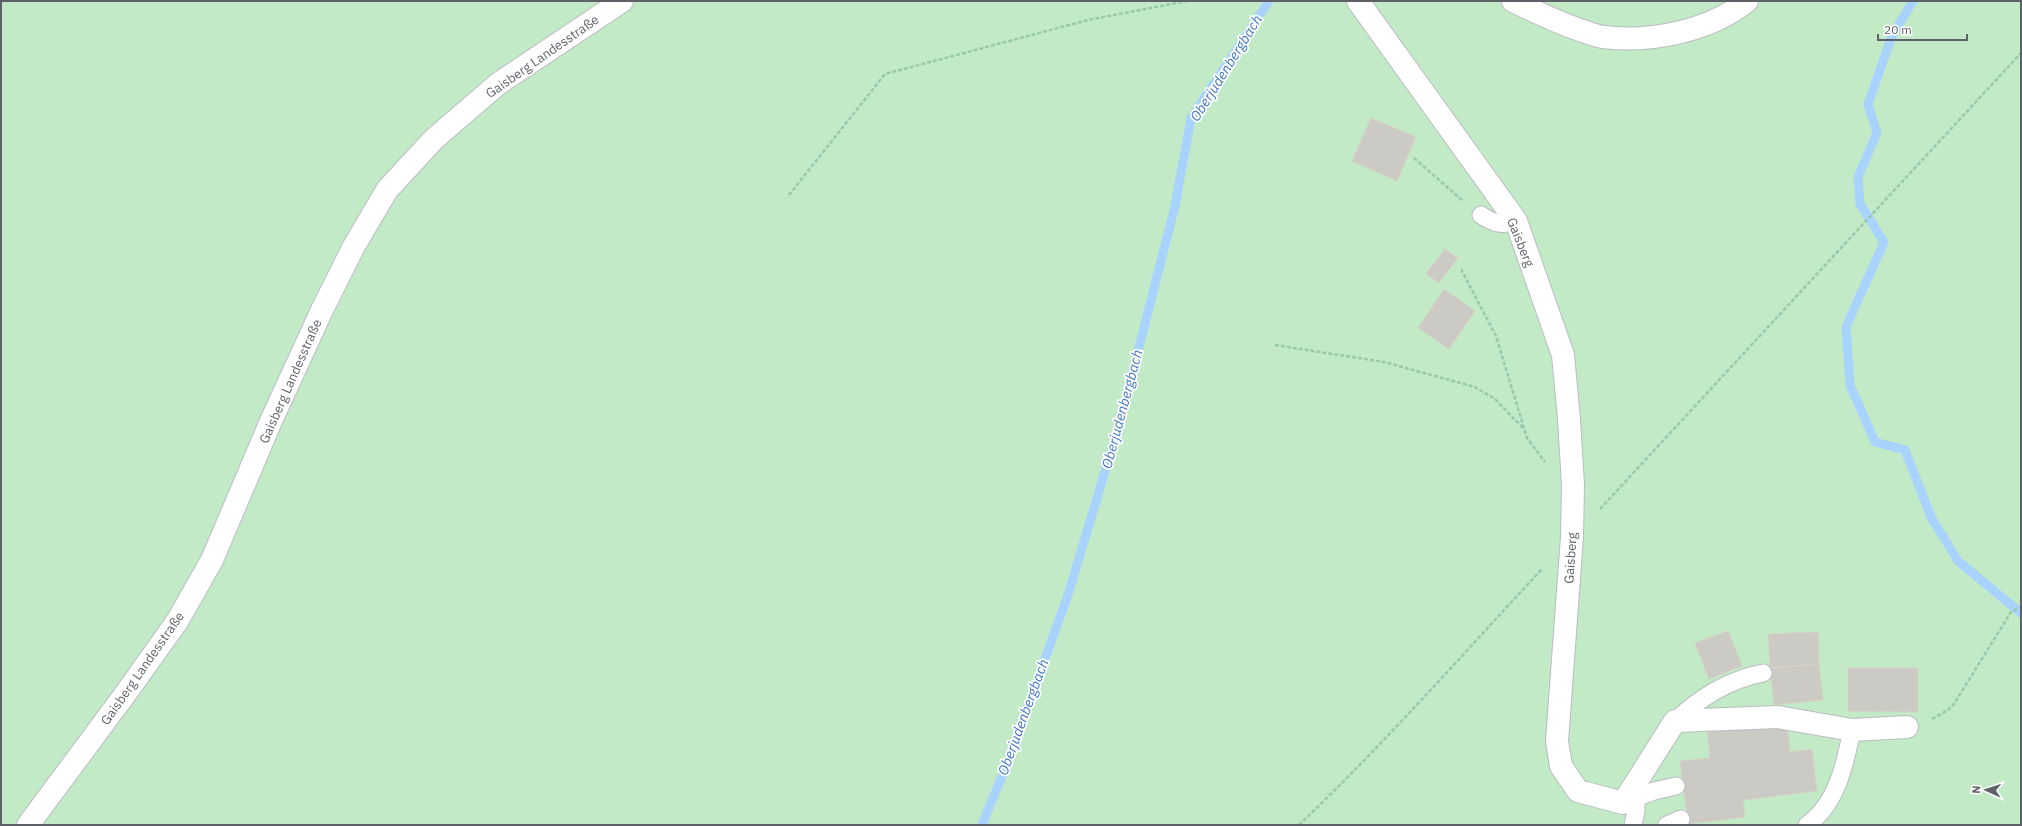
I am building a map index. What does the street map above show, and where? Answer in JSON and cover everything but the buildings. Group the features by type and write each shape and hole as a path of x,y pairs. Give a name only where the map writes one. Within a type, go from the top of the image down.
{"street":[{"name":"Gaisberg Landesstraße","path":"28,825 178,620 212,560 271,421 322,310 354,246 387,190 434,139 498,84 622,1"},
{"name":"Gaisberg","path":"1358,1 1516,221 1563,355 1569,418 1567,482 1572,537 1557,741 1561,766 1578,791 1629,801"},
{"path":"1513,1 1556,23 1602,37 1650,38 1696,28 1739,8 1748,1"},
{"path":"1629,801 1676,721 1778,717 1852,730 1907,727"}],"lane":[{"path":"1481,215 1491,221 1504,225 1516,221"},
{"path":"1676,721 1698,701 1716,690 1739,680 1763,673"},
{"path":"1807,825 1815,819 1826,806 1834,791 1842,772 1852,730"},
{"path":"1632,825 1636,811 1629,801 1665,787 1676,786"}],"path":[{"path":"789,195 884,74 1088,20 1187,1"},
{"path":"1864,224 2021,52"},
{"path":"1414,158 1481,215"},
{"path":"1461,269 1496,336 1523,428 1535,450 1567,482"},
{"path":"1275,345 1384,362 1475,387 1495,399 1523,428"},
{"path":"1907,727 1939,716 1954,704 2011,612 2021,607"}],"green space":[{"path":"1,1 2021,1 2021,825 1,825"}],"waterway":[{"name":"Oberjudenbergbach","path":"982,825 1009,759 1068,595 1121,418 1175,206 1191,118 1269,1"},
{"path":"1913,1 1892,36 1868,104 1877,133 1858,177 1860,204 1884,242 1846,327 1850,385 1875,442 1905,450 1931,517 1958,561 2021,613"}]}
